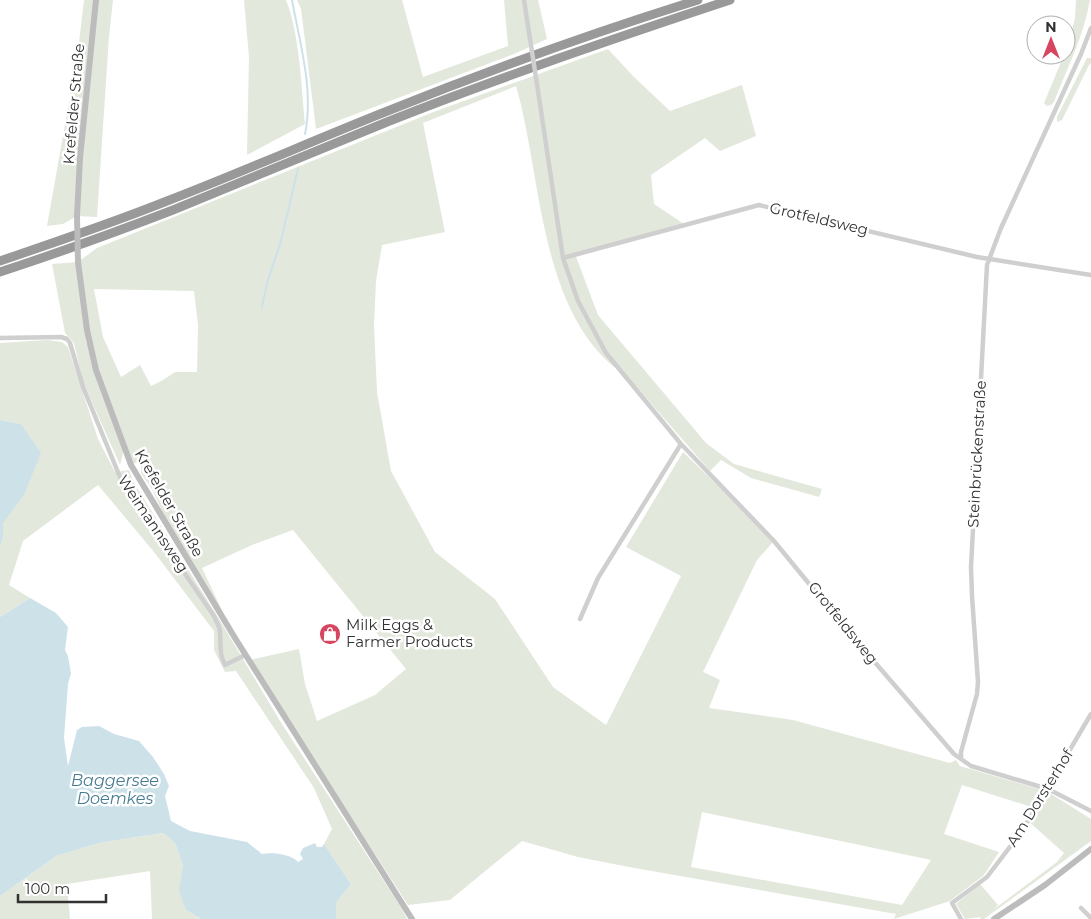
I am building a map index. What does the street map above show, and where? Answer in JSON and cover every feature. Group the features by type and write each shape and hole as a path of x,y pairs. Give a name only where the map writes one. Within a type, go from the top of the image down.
{"highway":[{"path":"0,261 167,202 467,80 698,0"},
{"path":"0,272 172,210 387,122 469,91 595,45 730,0"}],"main road":[{"name":"Krefelder Straße","path":"96,0 80,158 77,216 78,262 87,330 96,370 131,465 245,655 412,919"},
{"path":"994,919 1045,885 1091,850"}],"street":[{"name":"Grotfeldsweg","path":"524,0 563,258 578,300 606,353 682,444 774,540 913,707 954,754 961,759"},
{"name":"Steinbrückenstraße","path":"961,759 961,752 977,694 978,682 972,596 972,567 988,258 1077,63 1091,28"},
{"name":"Grotfeldsweg","path":"563,258 759,205 977,257 1091,275"},
{"name":"Weimannsweg","path":"0,338 67,338 70,342 83,386 122,482 214,616 220,630 222,659 226,665 245,655"},
{"path":"580,618 598,578 682,444"},
{"name":"Am Dorsterhof","path":"961,919 952,903 987,877 1022,831 1091,714"},
{"path":"961,759 971,766 1048,789 1091,811"},
{"path":"1080,908 1091,918"}],"shaded area":[{"path":"84,0 113,0 97,217 77,216 63,224 47,226 78,51"},
{"path":"244,0 286,0 291,14 297,45 305,124 247,155 249,57"},
{"path":"297,0 402,0 423,77 508,46 504,0 538,0 547,39 514,54 316,129 301,9"},
{"path":"1076,0 1090,0 1076,47 1076,15"},
{"path":"608,49 670,111 742,85 756,136 720,151 705,138 651,175 654,204 684,224 575,254 598,315 706,443 734,464 822,489 819,497 751,478 721,460 710,471 628,377 598,352 576,320 560,284 548,245 525,123 516,86 423,123 445,232 382,245 376,281 374,326 377,392 391,471 435,552 495,599 553,687 606,725 681,576 626,547 683,452 773,542 757,560 703,672 720,680 709,708 793,720 950,763 956,760 960,766 1039,789 1040,796 1035,808 962,785 944,834 999,852 984,875 950,901 894,919 896,914 629,867 578,857 522,841 450,900 408,905 249,660 299,649 305,684 317,721 375,695 406,669 293,530 252,545 202,568 235,638 170,529 153,491 141,473 141,466 146,458 131,465 124,450 120,465 83,382 74,343 65,333 52,264 78,262 97,248 436,111","holes":["94,289 194,291 198,325 197,372 175,372 151,386 140,365 121,377 103,337","702,812 912,856 931,860 902,905 691,867"]},
{"path":"1087,58 1091,58 1091,63 1062,120 1057,122 1057,117"},
{"path":"1060,65 1069,65 1054,102 1047,106 1044,103"},
{"path":"47,340 62,342 68,347 98,439 115,472 129,470 134,483 280,721 407,919 336,919 336,903 351,884 324,844 332,829 314,788 236,671 225,672 214,650 214,631 154,552 98,485 23,541 9,585 30,598 0,617 2,523 24,495 21,424 0,420 0,343"},
{"path":"1048,792 1091,819 1091,841 984,919 980,919 981,917 965,919 956,904 980,884 998,905 993,910 1057,862 1064,853 1028,821"},
{"path":"163,833 175,843 183,865 180,891 186,910 201,919 152,919 150,871 67,884 70,919 0,919 0,896 56,856 99,843"}],"water":[{"path":"0,420 21,424 41,453 24,495 3,523 3,537 0,547"},
{"name":"Baggersee Doemkes","path":"30,598 56,613 68,627 65,650 71,673 68,684 64,738 68,766 77,730 82,727 99,726 114,734 139,741 153,757 169,786 165,796 171,821 190,831 247,842 262,854 281,854 291,857 298,862 303,859 300,854 303,848 315,843 317,847 322,847 324,844 351,884 336,903 336,919 201,919 186,910 179,891 183,865 175,843 163,833 99,843 56,856 0,896 0,617"}],"waterway":[{"path":"292,0 307,84 308,101 305,134"},
{"path":"262,307 267,283 281,241 298,168"}],"place":[{"name":"Milk Eggs & Farmer Products","path":"330,634"}]}
